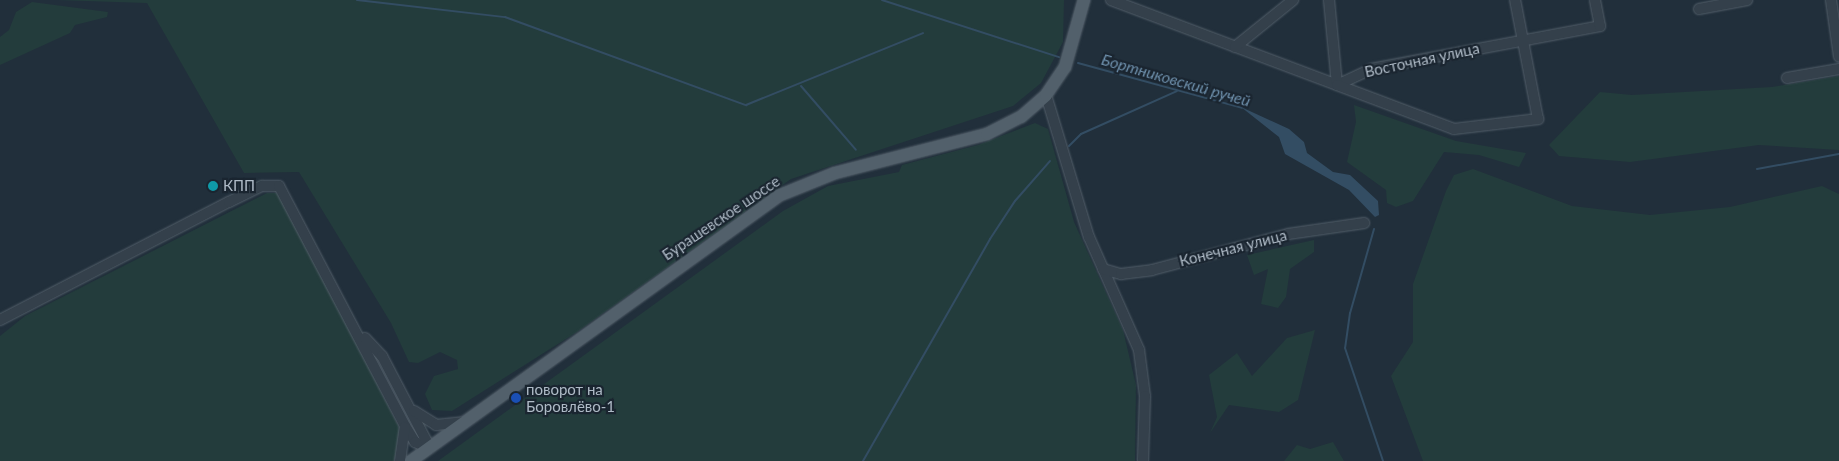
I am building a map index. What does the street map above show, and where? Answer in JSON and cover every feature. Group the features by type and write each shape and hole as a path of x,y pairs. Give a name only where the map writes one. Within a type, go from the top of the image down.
{"main road":[{"name":"Бурашевское шоссе","path":"411,461 778,196 835,173 992,132 1021,117 1046,95 1068,62 1084,0"}],"street":[{"path":"1110,0 1454,129 1538,119 1515,0"},
{"path":"1235,47 1293,0"},
{"path":"1329,0 1337,85"},
{"name":"Восточная улица","path":"1337,85 1371,69 1600,26 1595,0"},
{"path":"1699,9 1747,0"},
{"path":"1831,0 1839,56"},
{"path":"1787,78 1839,69"},
{"path":"1046,95 1072,188 1103,269 1139,350 1146,412 1143,461"},
{"path":"0,320 270,185 286,194 405,426 415,442 430,448"},
{"name":"Конечная улица","path":"1103,269 1120,274 1152,270 1288,234 1364,223"},
{"path":"356,328 382,356 430,448"},
{"path":"409,408 436,425 467,422"},
{"path":"400,461 405,426"}],"green space":[{"path":"57,0 1064,0 1063,42 1041,83 1013,106 791,179 577,332 452,411 432,410 425,394 434,376 458,369 457,360 440,352 418,363 409,362 391,323 299,172 244,173 147,3"},
{"path":"32,2 108,12 107,17 75,25 70,33 0,65 0,37 9,30 16,12"},
{"path":"1839,76 1839,150 1759,145 1630,162 1559,156 1549,145 1600,92 1632,95 1772,87"},
{"path":"1354,105 1456,141 1526,153 1519,167 1479,155 1444,152 1413,201 1396,207 1387,203 1386,190 1347,162 1356,122"},
{"path":"1035,123 1048,129 1074,222 1123,330 1136,385 1135,461 438,461 783,211 828,186 899,172 902,165 978,145"},
{"path":"1473,169 1572,206 1650,215 1730,207 1822,186 1839,194 1839,461 1423,461 1391,376 1413,342 1413,284 1446,191 1454,175"},
{"path":"267,193 277,193 285,203 398,425 401,440 394,461 0,461 0,336 25,316"},
{"path":"1314,240 1314,252 1290,269 1286,297 1278,308 1261,304 1268,269 1254,275 1247,255"},
{"path":"1315,330 1298,400 1279,412 1229,405 1210,433 1217,417 1209,375 1237,353 1252,376 1287,338"},
{"path":"1333,442 1344,461 1284,461 1297,445 1310,449"}],"water":[{"path":"1241,107 1289,129 1304,142 1307,153 1333,172 1350,175 1378,201 1379,215 1375,217 1349,190 1285,154 1279,137"}],"waterway":[{"path":"357,0 505,17 746,105 923,33"},
{"name":"Бортниковский ручей","path":"882,0 1059,57"},
{"name":"Бортниковский ручей","path":"1078,63 1242,108"},
{"path":"801,86 856,150"},
{"path":"1069,146 1081,134 1177,91"},
{"path":"1757,169 1839,154"},
{"path":"863,461 990,239 1015,201 1050,161"},
{"name":"Бортниковский ручей","path":"1374,229 1350,313 1345,348 1383,461"}],"place":[{"name":"КПП","path":"213,186"},
{"name":"поворот на Боровлёво-1","path":"516,398"}]}
